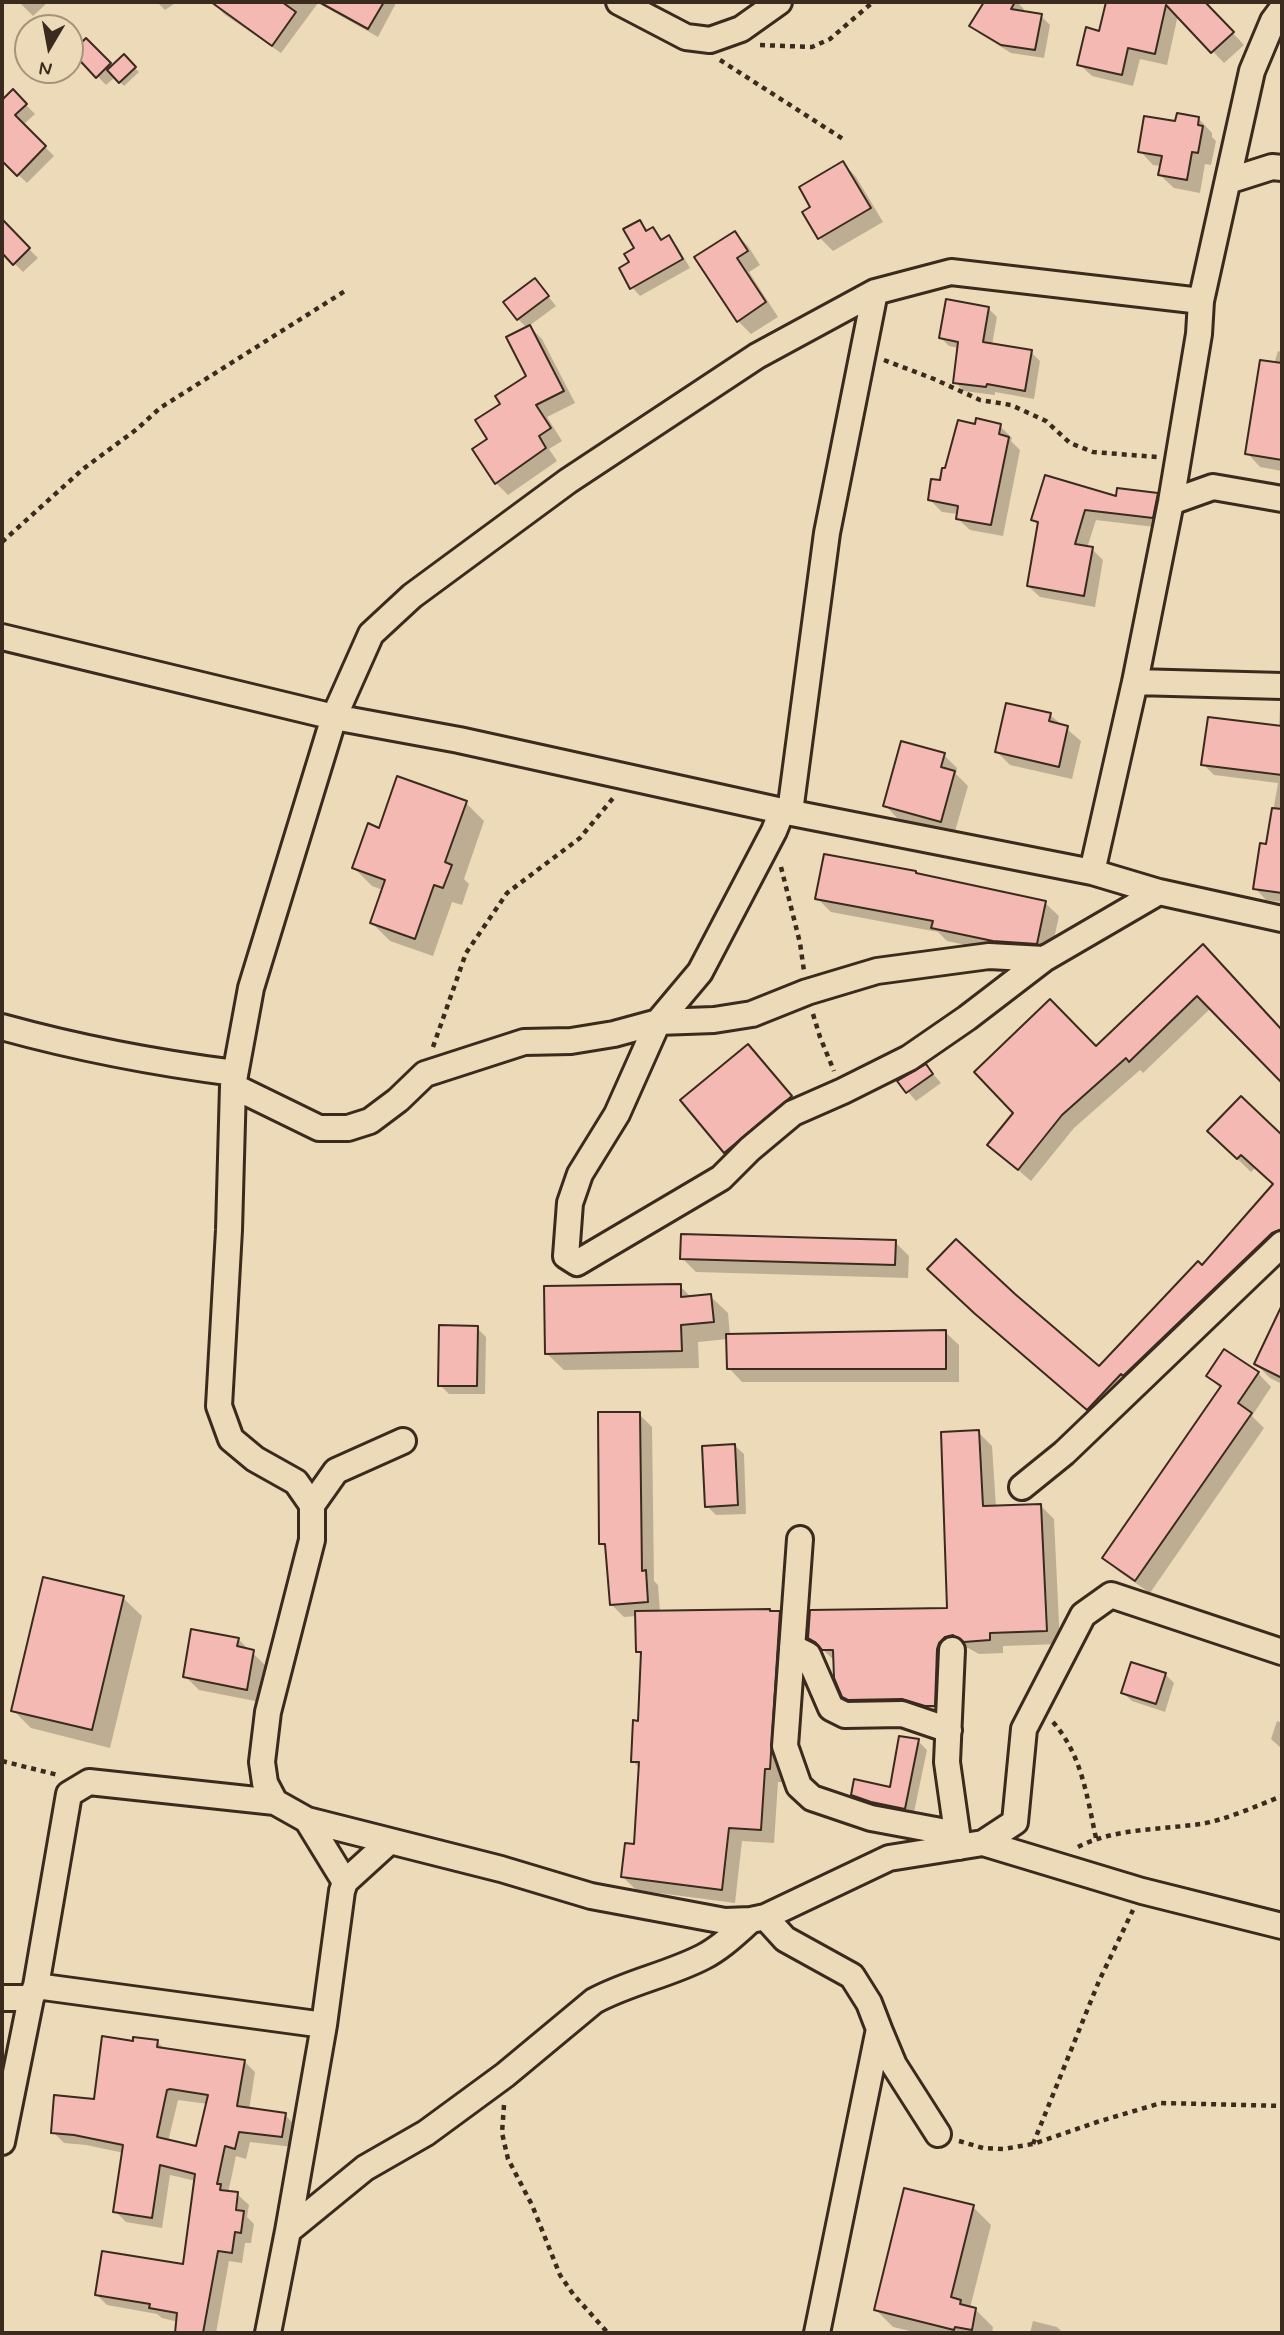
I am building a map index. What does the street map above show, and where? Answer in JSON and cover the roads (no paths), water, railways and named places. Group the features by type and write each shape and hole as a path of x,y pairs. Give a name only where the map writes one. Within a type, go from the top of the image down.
{"street":[{"path":"619,2 686,37 710,40 741,29 779,2"},
{"path":"1092,872 1135,682 1180,456 1199,334 1201,301 1252,71 1273,21 1282,9"},
{"path":"1228,181 1272,167 1282,168"},
{"path":"275,1802 265,1783 262,1762 268,1712 312,1540 312,1505 296,1482 255,1460 231,1439 219,1406 234,1079 251,988 334,717 371,635 412,596 568,481 757,356 875,292 951,272 1201,301"},
{"path":"875,292 827,533 782,818 700,972 658,1022 617,1114 580,1174 570,1203 566,1256 577,1263 721,1178 793,1113 909,1058 1044,959 1160,892"},
{"path":"1180,456 1213,487"},
{"path":"1171,502 1213,487 1282,499"},
{"path":"2,637 334,717 459,740 628,778 782,818 1092,872 1160,892 1282,919"},
{"path":"1135,682 1282,686"},
{"path":"2,1027 234,1079 319,1128 348,1128 370,1121 398,1100 425,1074 524,1042 571,1041 614,1034 658,1022 714,1020 752,1014 807,992 890,969 989,956 1044,959"},
{"path":"1022,1487 1064,1453 1282,1244"},
{"path":"312,1505 336,1471 404,1441"},
{"path":"800,1539 785,1746 799,1786 813,1798 871,1818 1049,1862 1142,1891 1282,1926"},
{"path":"288,2231 365,2168 426,2133 505,2075 594,2001 702,1958 758,1918 889,1858 967,1842 1016,1822 1024,1729 1083,1615 1111,1595 1282,1651"},
{"path":"792,1647 807,1655 831,1708 845,1715 902,1714 949,1730"},
{"path":"952,1650 947,1762 967,1842"},
{"path":"2,2142 34,1992 69,1794 89,1782 275,1802 307,1819 591,1896 725,1921 758,1918 785,1939 852,1976 869,2003 894,2065 938,2134"},
{"path":"307,1819 345,1882"},
{"path":"268,2333 324,2025 340,1901 345,1882 390,1841"},
{"path":"2,1998 34,1992 324,2025"},
{"path":"817,2333 879,2029"}]}
